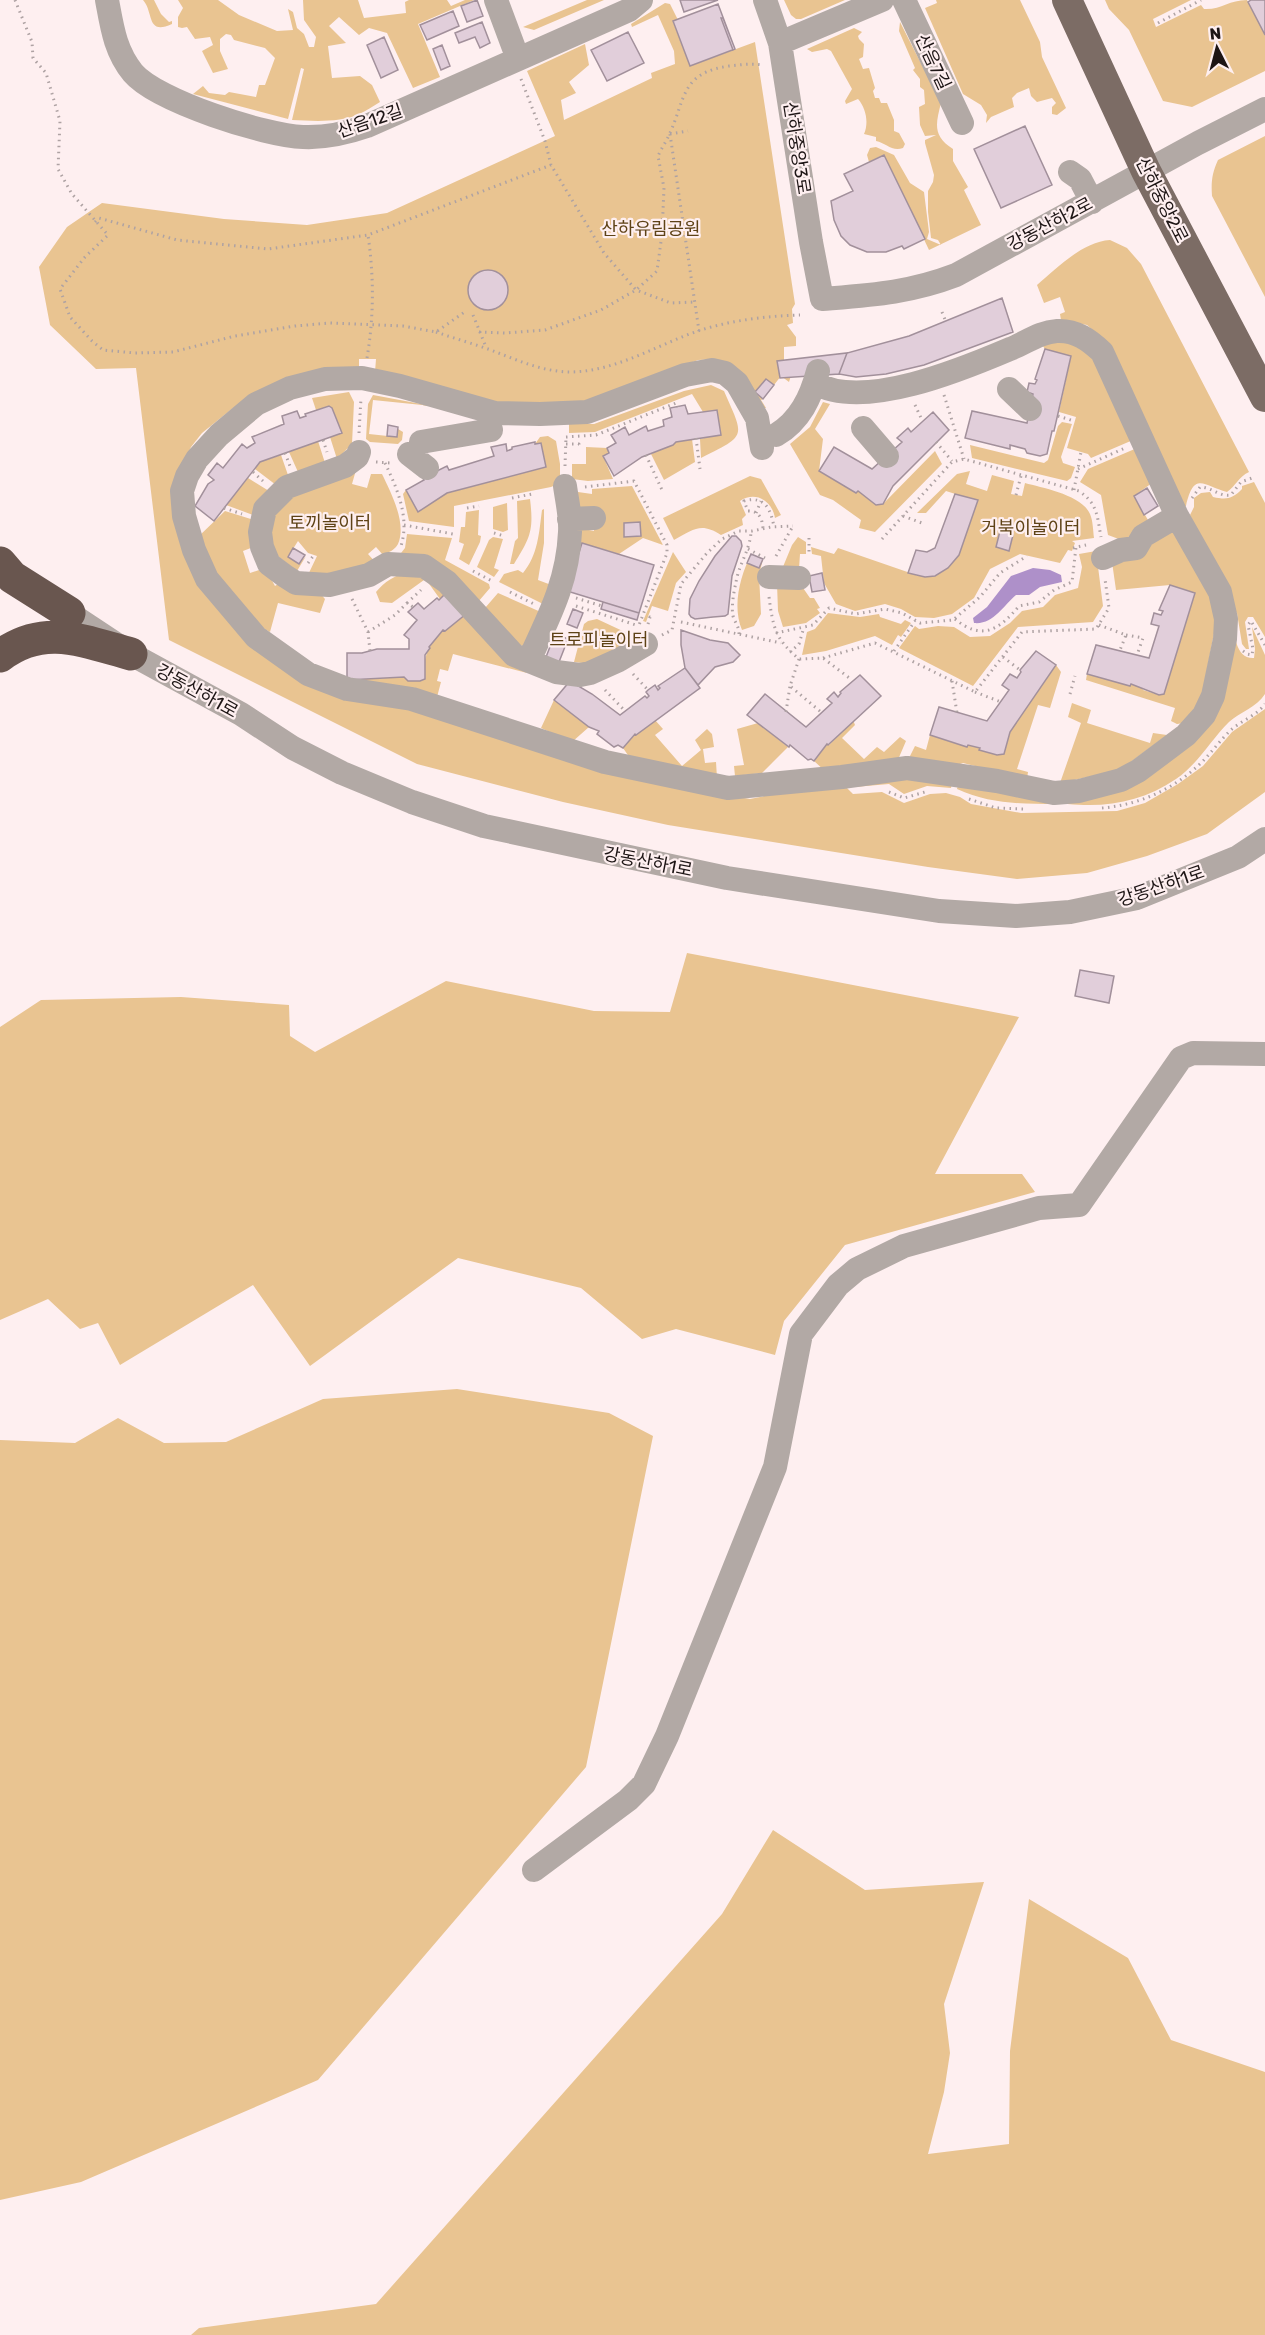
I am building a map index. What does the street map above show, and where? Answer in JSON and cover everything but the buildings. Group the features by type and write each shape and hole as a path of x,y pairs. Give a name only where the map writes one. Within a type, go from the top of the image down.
{"highway":[{"path":"0,563 12,577 69,613"},
{"path":"0,593 69,613"},
{"path":"0,656 27,640 46,636 71,638 130,654"}],"main road":[{"name":"산하중앙2로","path":"1066,0 1146,171 1265,397"}],"street":[{"name":"산음12길","path":"106,0 118,49 125,62 143,83 167,97 194,108 283,135 318,137 350,132 367,126 518,65 629,10 641,0"},
{"path":"496,0 518,65"},
{"name":"산하중앙3로","path":"765,0 780,43 822,298"},
{"path":"780,43 882,0"},
{"name":"산음7길","path":"904,0 962,123"},
{"name":"강동산하2로","path":"822,298 874,295 926,286 956,275 1265,109"},
{"path":"1070,171 1080,179 1092,202"},
{"path":"419,455 495,430 566,413 587,411 700,371 715,371 730,376 737,383 769,442 787,429 802,412 817,379 827,388 861,392 890,390 975,363 1018,346 1039,334 1057,331 1073,332 1090,341 1101,352 1177,516 1220,592 1226,619 1225,639 1213,696 1204,715 1180,740 1138,771 1101,786 1079,791 1054,793 907,768 728,788 605,762 412,699 347,689 308,674 256,637 207,579 189,535 184,516 182,491 187,476 197,459 219,435 256,404 290,388 325,379 362,378 400,386 495,430"},
{"path":"1009,389 1030,409"},
{"path":"863,428 886,456"},
{"path":"359,452 357,457 345,466 286,487 265,509 261,520 262,547 269,564 285,576 296,583 314,586 329,585 369,575 388,564 424,566 447,582 514,655 556,672 579,675 590,673 646,644"},
{"path":"529,660 566,565 570,531 565,486"},
{"path":"1103,558 1121,550 1136,548 1143,536 1177,516"},
{"path":"569,519 594,518"},
{"path":"771,569 799,578"},
{"name":"강동산하1로","path":"69,613 130,654 241,714 293,748 342,773 412,802 484,826 739,880 939,912 1016,916 1070,912 1137,898 1238,857 1265,839"},
{"path":"534,1870 628,1800 644,1784 667,1736 775,1467 801,1334 838,1286 857,1269 904,1246 1039,1208 1079,1205 1181,1058 1193,1053 1265,1054"}],"path":[{"path":"15,0 32,42 33,58 45,73 60,121 58,169 72,194 108,235 85,257 60,290 70,317 103,350 135,353 173,352 235,336 330,323 403,326 436,332 554,371 594,370 629,359 699,331 736,321 800,315"},
{"path":"1158,23 1201,0"},
{"path":"479,332 545,330 601,310 636,290 657,271 662,234 664,188 658,156 670,134 685,91 702,73 724,67 750,64 764,66"},
{"path":"518,65 545,141 551,165 604,253 636,290 671,303 695,302"},
{"path":"670,134 688,131"},
{"path":"670,134 699,331"},
{"path":"95,222 99,218 177,240 268,249 368,235 551,165"},
{"path":"366,366 372,325 373,274 368,235"},
{"path":"436,332 465,311 473,317 486,348"},
{"path":"942,312 946,322"},
{"path":"941,385 964,459"},
{"path":"566,437 596,435 618,429 676,403 678,406"},
{"path":"915,403 922,420"},
{"path":"554,600 639,626 667,553 667,546 634,481 589,487 565,486 566,413"},
{"path":"1058,417 1074,421"},
{"path":"696,438 700,469"},
{"path":"1078,469 1142,440"},
{"path":"936,442 952,462"},
{"path":"566,444 579,444 579,447"},
{"path":"1074,490 1081,452"},
{"path":"646,456 662,490"},
{"path":"882,539 952,462 964,459 1074,490 1089,498 1095,506 1103,542 1109,608 1096,630 1022,632 975,692"},
{"path":"385,463 396,487 404,525 402,544 388,564"},
{"path":"1016,495 1021,476"},
{"path":"1177,516 1187,511 1191,505 1192,496 1200,487 1206,487 1221,495 1231,495 1242,482 1252,478"},
{"path":"512,498 532,494"},
{"path":"763,529 761,519 756,513 748,511 744,501 752,499 761,501 771,510 774,527"},
{"path":"756,513 761,501"},
{"path":"467,508 478,506"},
{"path":"903,516 921,523"},
{"path":"404,525 453,534"},
{"path":"646,644 672,630 681,584 722,537 739,531 794,526"},
{"path":"739,634 739,628 733,615 736,582 742,559 751,543 752,531"},
{"path":"494,533 504,536"},
{"path":"809,538 809,555"},
{"path":"955,619 967,629 980,632 991,630 1007,620 1019,606 1039,602 1054,590 1072,582 1076,547"},
{"path":"748,549 771,569"},
{"path":"1000,702 875,643 823,658 799,659 782,644 776,633 813,626 829,608 856,614 885,609 902,613 920,623 955,619 980,597 999,573 1027,556"},
{"path":"473,571 492,581"},
{"path":"344,581 368,632 370,651"},
{"path":"368,632 395,615 424,587"},
{"path":"510,592 602,606"},
{"path":"407,603 413,607"},
{"path":"893,652 915,621"},
{"path":"681,622 782,644"},
{"path":"1099,625 1143,638 1137,655"},
{"path":"790,652 799,644 804,627"},
{"path":"1120,650 1126,634"},
{"path":"1003,657 1020,670"},
{"path":"823,658 852,680"},
{"path":"786,712 790,686 799,659"},
{"path":"590,673 625,711"},
{"path":"1070,694 1075,676"},
{"path":"952,681 957,713"},
{"path":"790,686 821,712"}],"green space":[{"path":"143,0 154,0 161,14 169,22 172,21 172,24 164,27 154,25"},
{"path":"178,0 218,0 239,15 277,31 293,30 288,9 293,12 297,28 304,34 309,47 314,47 316,37 304,20 303,0 358,0 364,18 406,13 405,2 409,0 447,0 451,6 465,0 474,0 418,24 440,77 413,88 387,33 369,28 359,35 339,17 329,26 346,43 328,46 332,78 360,76 372,85 380,102 352,117 317,121 292,120 304,69 301,68 288,119 193,94 203,86 209,93 225,95 229,92 256,97 259,85 265,85 275,58 265,48 234,40 231,35 226,34 220,39 220,51 228,69 213,73 202,51 213,45 210,37 195,39 187,27 178,27 178,17 183,8"},
{"path":"587,0 604,0 534,30 523,27"},
{"path":"784,0 845,0 801,19 796,19 791,15"},
{"path":"936,0 1020,0 1040,42 1042,57 1066,108 1057,115 1052,114 1052,107 1056,103 1052,98 1037,102 1031,96 1029,88 1012,98 1014,107 991,117 986,123 987,115 981,105 963,94 925,8 937,3"},
{"path":"1105,0 1191,0 1153,19 1156,27 1201,5 1204,9 1210,9 1247,0 1265,35 1265,71 1192,107 1163,101 1129,30 1109,9"},
{"name":"산하유림공원","path":"665,3 670,4 678,20 673,22 690,66 755,42 795,304 792,309 793,323 787,325 796,337 796,346 784,347 784,363 795,363 789,382 781,376 774,385 766,379 755,392 763,399 761,400 766,408 762,408 716,359 698,360 585,404 499,407 375,372 376,359 359,359 359,369 233,408 202,433 191,447 173,488 248,643 416,707 640,780 750,799 840,781 853,794 882,792 904,803 930,794 946,793 960,797 971,804 1021,813 1117,811 1145,803 1178,784 1203,766 1232,732 1265,709 1265,792 1207,834 1147,856 1087,873 1017,879 668,825 563,802 417,764 169,640 136,368 96,369 50,325 39,267 67,227 102,203 224,219 307,225 387,213 555,136 527,71 585,44 589,65 569,82 576,93 561,100 564,120 652,78 651,73 675,64 674,51 658,15 632,27 631,24"},
{"path":"900,22 941,103 937,129 946,144 953,149 953,161 968,187 964,190 981,225 941,244 938,240 931,238 928,212 928,191 934,175 925,140 936,135 925,136 920,125 919,107 925,104 924,90 920,87 920,79 913,70 915,68 899,31"},
{"path":"854,28 862,32 858,36 864,44 863,57 859,59 863,69 869,68 875,88 873,91 875,98 879,98 881,103 887,103 894,120 894,131 899,133 905,144 903,148 892,148 876,141 876,137 864,134 866,116 863,107 858,99 846,104 845,101 852,89 831,51 827,49 812,52 807,49"},
{"path":"1265,136 1265,297 1212,196 1212,186 1213,173 1218,160"},
{"path":"876,147 894,155 910,183 924,192 929,232 927,239 940,245 929,250 884,155 869,162 867,155 870,148"},
{"path":"1110,240 1127,248 1141,264 1249,472 1227,492 1206,484 1196,484 1189,495 1186,506 1183,507 1105,341 1087,325 1061,320 1060,314 1065,312 1060,297 1044,303 1037,285 1080,251 1090,245"},
{"path":"1041,343 1075,343 1095,358 1133,440 1091,458 1088,454 1067,448 1076,417 1059,412 1071,356 1045,349"},
{"path":"711,385 724,391 738,426 738,433 727,444 701,458 700,439 721,434 717,410 703,412 692,394 595,432 569,433 569,424 594,424 684,391"},
{"path":"349,392 354,402 352,444 337,459 330,437 341,433 332,408 316,410 312,398"},
{"path":"373,395 432,406 373,400 369,434 397,437 398,429 403,432 402,440 398,444 370,442 366,439 368,404"},
{"path":"823,402 830,404 815,429 823,439 819,471 856,493 858,491 876,505 883,504 935,451 942,464 875,532 859,528 861,520 833,500 820,495 790,444 810,427"},
{"path":"1062,422 1072,424 1061,457 1063,463 1075,467 1071,478 1067,481 972,458 970,445 1044,463 1048,460 1058,426"},
{"path":"548,436 556,441 560,464 560,483 551,487 454,506 454,527 409,521 403,494 406,490 418,511 447,493 546,467 541,443 535,444 540,437"},
{"path":"692,439 695,462 664,480 651,454 676,442"},
{"path":"318,441 325,463 298,472 289,452"},
{"path":"586,447 607,448 609,453 603,456 613,479 588,481 572,479 572,464 586,464"},
{"path":"1137,448 1152,483 1134,496 1148,520 1124,541 1108,535 1101,495 1080,482 1088,469"},
{"path":"281,455 288,475 276,485 255,469 260,462"},
{"name":"토끼놀이터","path":"356,470 352,484 367,488 371,474 382,474 399,518 401,527 398,544 383,555 376,547 368,554 377,564 343,575 307,577 317,556 308,553 298,541 288,557 299,564 306,556 297,571 270,550 269,517 280,502"},
{"name":"거북이놀이터","path":"970,471 966,484 987,491 992,475 1014,481 1011,494 1022,496 1025,483 1071,497 1086,507 1090,514 1094,538 1072,541 1075,543 1072,551 1068,550 1060,563 1020,554 990,569 974,598 952,614 934,618 915,617 885,604 855,611 836,604 824,583 821,556 812,554 811,547 834,554 838,548 919,576 935,576 948,568 959,555 977,501 946,491 926,513 917,513 957,474"},
{"path":"750,476 761,479 781,515 775,518 770,506 762,499 746,498 740,501 746,515 742,519 743,525 721,535 708,529 698,528 674,540 663,518"},
{"path":"248,478 269,491 253,515 226,505"},
{"path":"1254,482 1265,503 1265,637 1253,617 1248,617 1245,622 1249,649 1246,649 1242,644 1237,613 1190,515 1194,507 1194,498 1201,493 1210,492 1213,497 1229,498 1242,489 1242,486"},
{"path":"632,486 663,545 643,538 619,554 582,543 570,581 574,527 594,531 593,510 573,510 571,491 592,494 592,489"},
{"path":"530,499 529,534 514,564 510,564 515,541 518,538 517,501"},
{"path":"507,503 508,530 503,532 493,529 493,507"},
{"path":"544,509 544,543 538,580 554,586 547,606 499,582 504,574 518,570 523,573 528,566 535,551"},
{"path":"479,510 480,542 469,565 459,559 464,544 459,542 461,527 465,527 466,512"},
{"path":"225,511 254,520 256,546 243,551 250,573 265,568 275,586 281,582 317,590 325,599 320,613 278,603 270,632 259,626 214,572 198,537"},
{"path":"1177,530 1211,590 1217,618 1201,700 1184,723 1177,724 1171,721 1175,708 1086,680 1087,674 1142,687 1143,690 1159,695 1195,593 1170,585 1116,590 1112,562 1147,542"},
{"path":"407,534 452,538 445,560 489,584 490,588 478,602 397,558 405,548"},
{"path":"493,537 503,539 494,568 499,570 494,577 477,567 489,540"},
{"path":"798,537 806,542 806,554 800,554 799,569 780,574 792,545"},
{"path":"1096,551 1103,606 1093,622 1018,627 973,686 899,648 915,626 919,629 938,626 954,627 970,637 990,636 1010,623 1022,611 1043,607 1055,595 1078,588 1082,567 1079,554"},
{"path":"673,552 686,572 676,583 668,611 652,606 646,622 643,621"},
{"path":"751,554 763,559 759,575 761,614 754,626 742,630 738,611 739,592"},
{"path":"408,571 420,573 445,594 440,599 424,580 392,603 380,602 376,592 379,588 390,579"},
{"path":"777,584 801,585 810,598 814,598 820,608 817,609 820,613 806,623 783,627 778,611"},
{"path":"498,593 543,613 528,645 519,646 485,608"},
{"path":"828,613 860,617 879,614 880,617 901,624 905,620 911,623 901,637 898,635 892,645 875,636 826,651 802,655 807,632 815,629"},
{"path":"466,614 527,673 453,654 448,671 440,669 437,681 441,682 437,697 347,680 404,677 408,681 422,680 425,658 433,642 443,630 445,631"},
{"name":"트로피놀이터","path":"597,619 627,633 630,642 599,665 574,662 584,624"},
{"path":"1232,620 1239,650 1248,657 1254,658 1252,627 1265,655 1265,694 1258,702 1229,722 1184,773 1165,786 1132,800 1096,805 1006,802 981,798 957,789 959,781 1037,800 1183,749"},
{"path":"1056,665 1061,672 1050,708 1038,705 1017,769 1028,772 1027,779 963,763 951,767 909,758 915,746 926,750 930,735 967,747 968,745 980,748 980,750 997,755 1004,753 1010,732"},
{"path":"554,700 589,727 572,742 541,728"},
{"path":"1072,703 1091,710 1087,723 1150,743 1153,733 1167,735 1120,770 1060,783 1081,723 1068,717"},
{"path":"655,720 663,729 655,735 682,766 701,750 695,740 707,729 712,734 714,747 703,749 705,763 716,762 717,778 630,758 623,748 635,734"},
{"path":"853,720 855,725 842,738 864,759 877,747 884,752 900,737 906,741 897,762 825,771 814,761 827,744 829,745"},
{"path":"758,723 788,747 762,773 735,776 734,766 744,765 737,729"},
{"path":"908,771 953,778 951,788 927,786 904,794 889,784 855,787"},
{"path":"687,953 1019,1017 935,1174 1022,1174 1035,1192 845,1245 784,1321 775,1355 676,1329 642,1339 581,1288 458,1258 310,1366 253,1285 120,1365 98,1323 80,1329 48,1299 0,1320 0,1027 41,1000 181,997 289,1005 290,1036 315,1052 446,981 594,1011 670,1012"},
{"path":"457,1389 609,1413 653,1436 586,1767 318,2080 81,2182 0,2200 0,1440 75,1443 118,1418 164,1443 226,1442 323,1399"},
{"path":"773,1830 865,1890 984,1882 944,2004 950,2053 944,2092 928,2154 1009,2144 1010,2051 1029,1899 1128,1958 1171,2040 1265,2072 1265,2335 191,2335 199,2328 376,2304 722,1914"}],"shaded area":[{"path":"1033,568 1050,570 1061,575 1062,582 1040,587 1029,595 1016,595 992,618 981,623 974,623 973,618 987,607 1011,576"}]}
